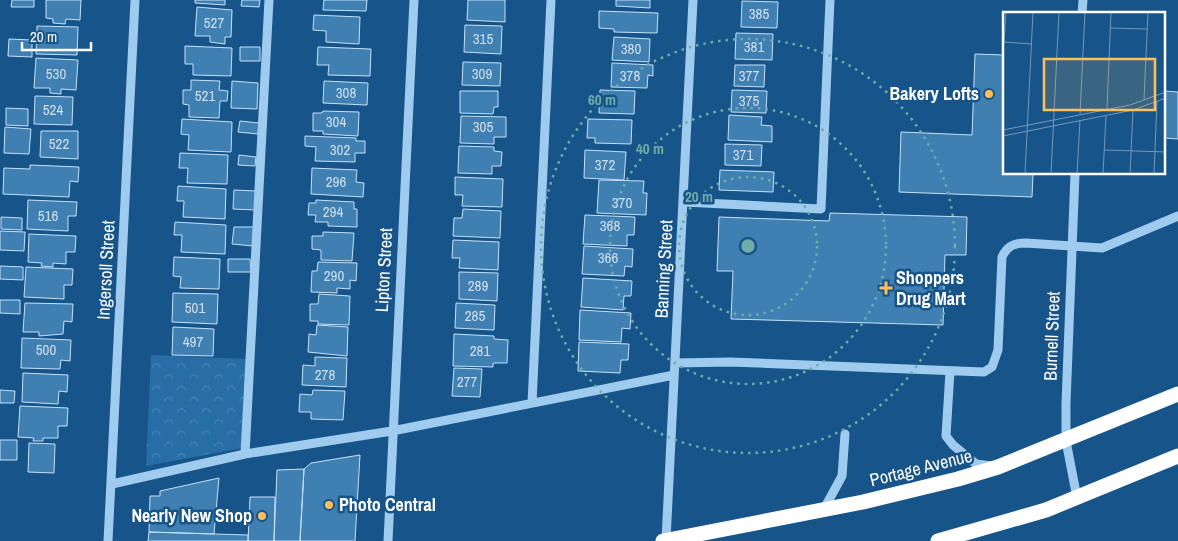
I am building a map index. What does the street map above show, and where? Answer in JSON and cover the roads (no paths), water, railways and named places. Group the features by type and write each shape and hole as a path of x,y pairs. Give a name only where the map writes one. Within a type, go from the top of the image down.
{"highway":[{"name":"Portage Avenue","path":"664,541 910,492 998,467 1178,394"},
{"path":"946,540 1014,521 1077,498 1178,456"}],"street":[{"name":"Ingersoll Street","path":"108,541 136,0"},
{"path":"246,454 269,0"},
{"name":"Lipton Street","path":"388,541 414,0"},
{"path":"532,403 551,0"},
{"name":"Banning Street","path":"664,541 684,202 693,0"},
{"path":"684,202 821,209 830,0"},
{"name":"Burnell Street","path":"1075,175 1066,441 1077,498"},
{"path":"675,363 732,362 984,372 992,367 996,358 1002,257 1005,250 1017,243 1102,248 1178,216"},
{"path":"950,371 946,436 953,445 976,464 998,467"},
{"path":"112,484 246,454 392,431 674,375"},
{"path":"824,508 842,476 844,434"}],"place":[{"name":"Bakery Lofts","path":"989,94"},
{"name":"Shoppers Drug Mart","path":"886,288"},
{"name":"Photo Central","path":"329,505"},
{"name":"Nearly New Shop","path":"262,516"}]}
